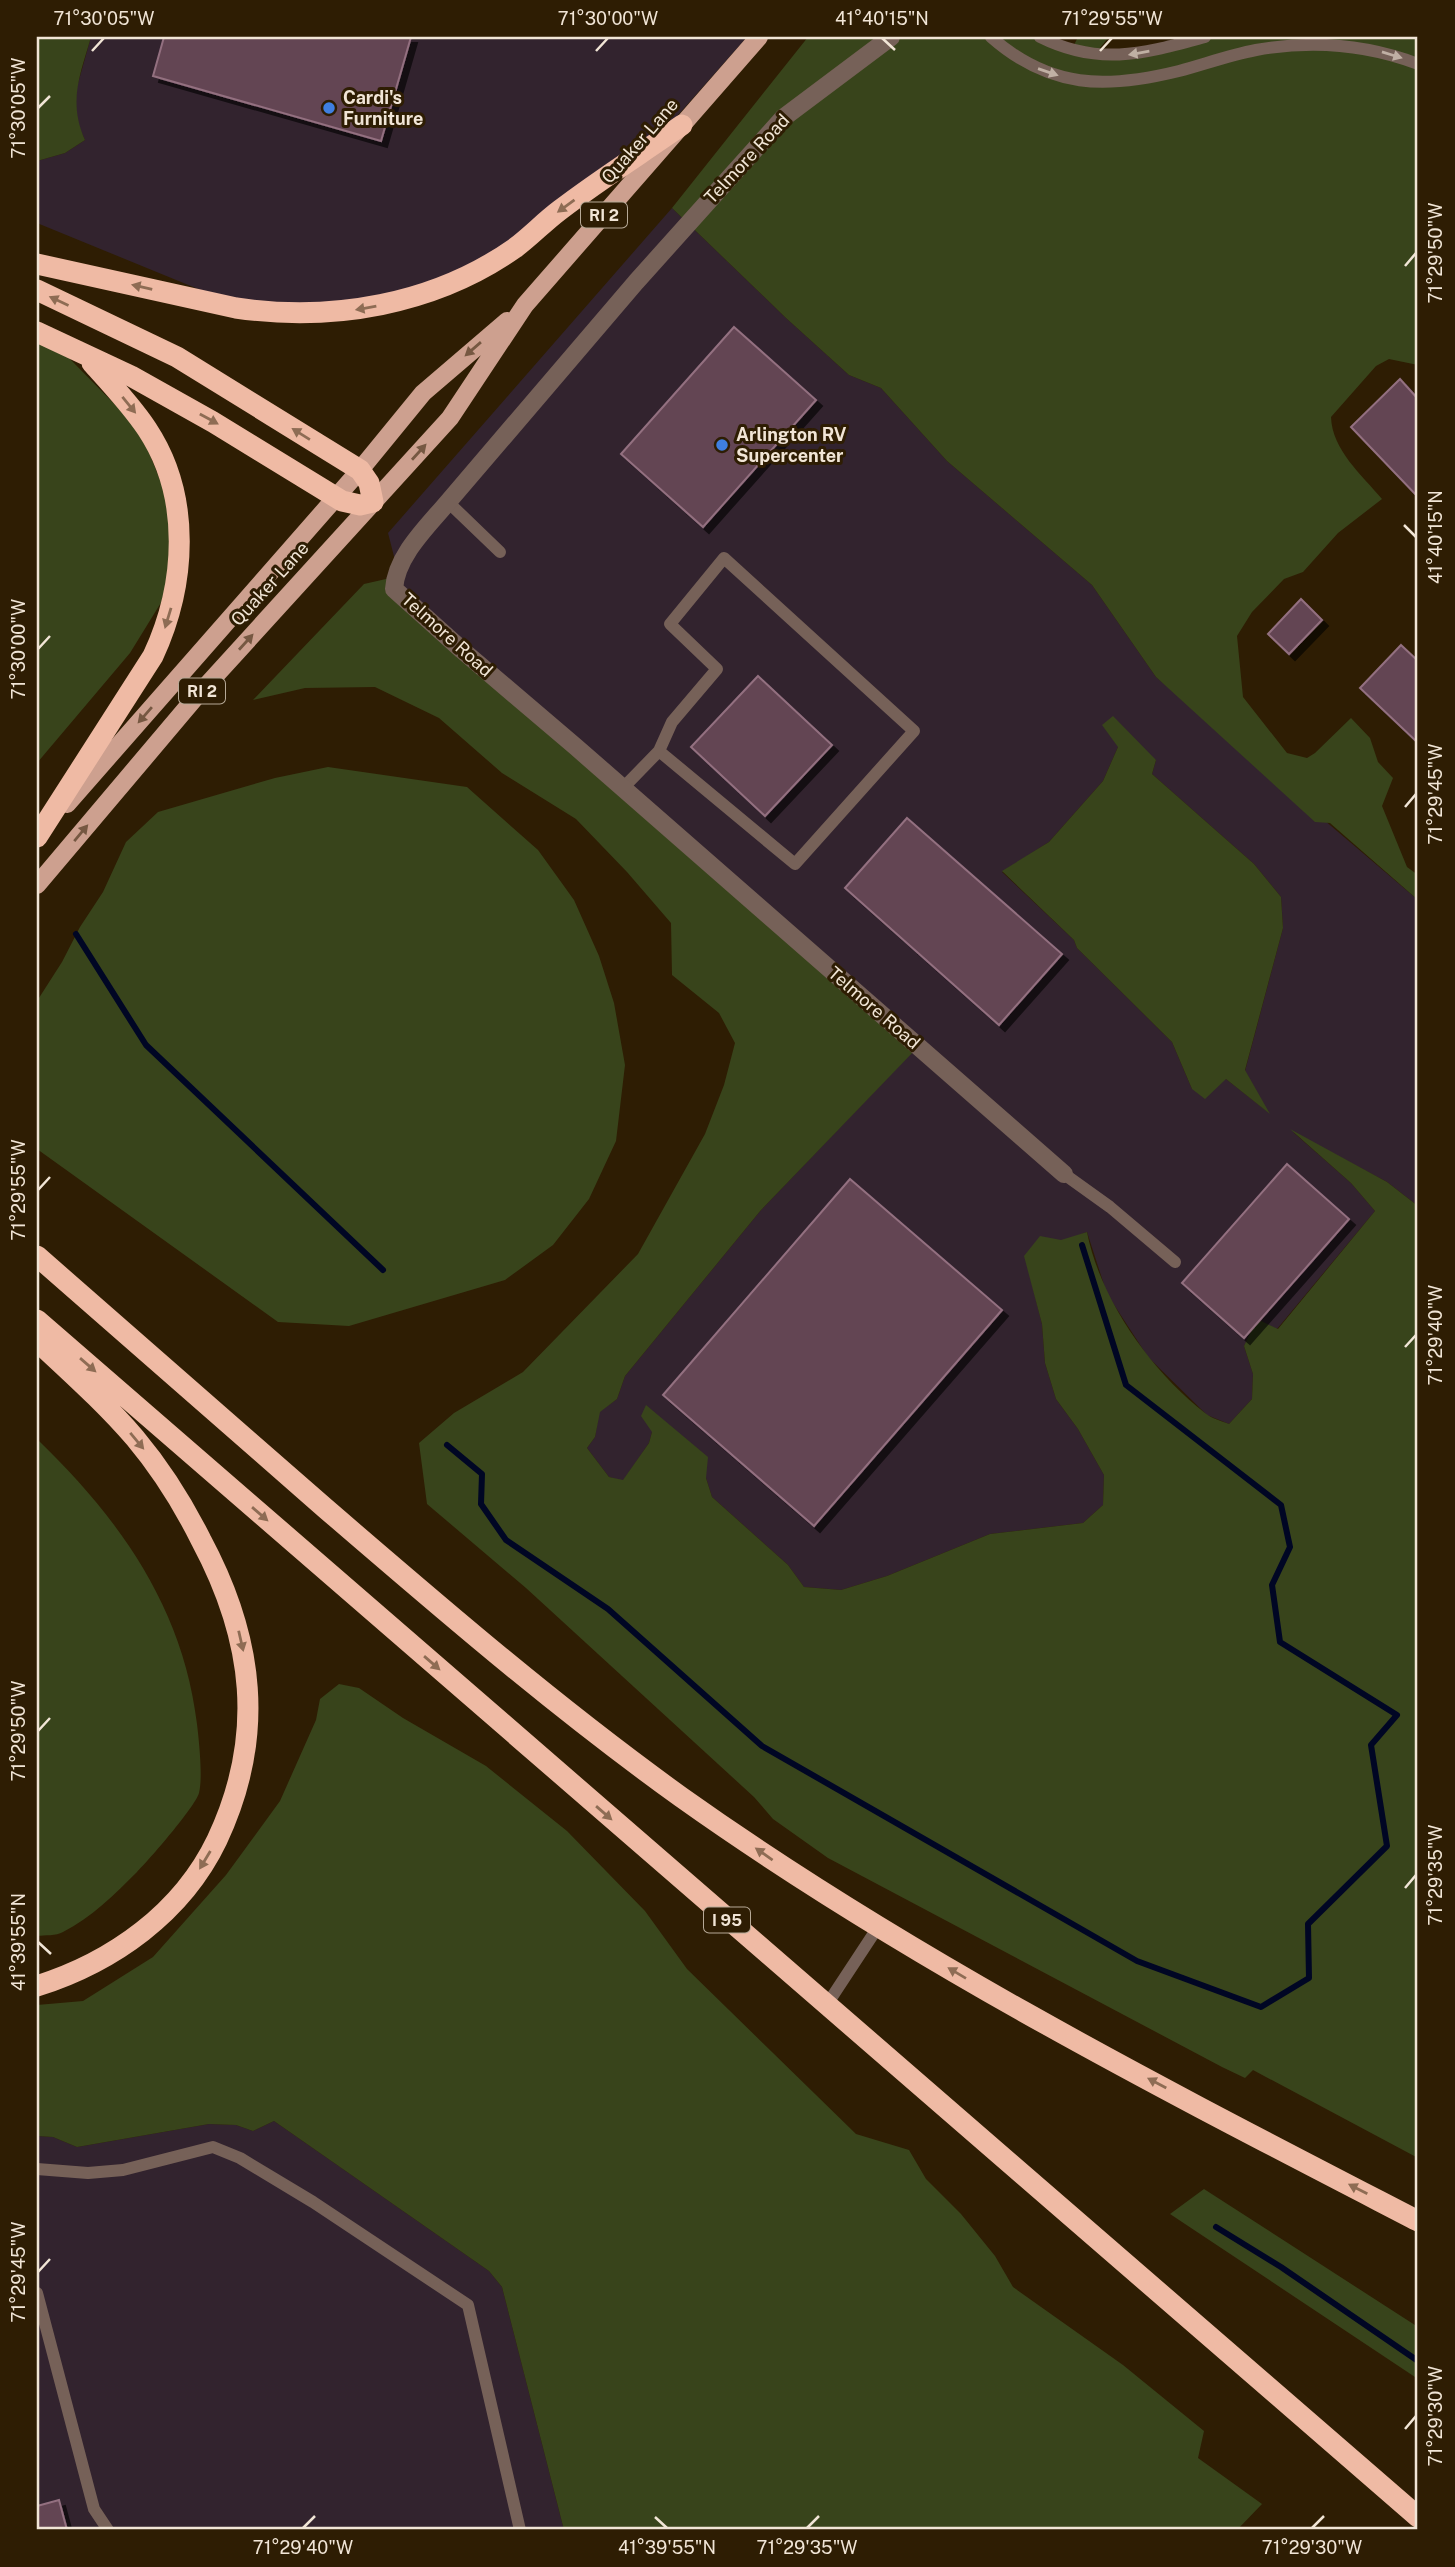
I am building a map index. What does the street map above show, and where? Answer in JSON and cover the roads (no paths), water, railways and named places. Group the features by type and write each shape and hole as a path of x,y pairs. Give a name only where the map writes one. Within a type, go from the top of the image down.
{"highway":[{"path":"37,264 263,312 326,313 387,304 442,286 491,263 536,232 560,210 682,125"},
{"path":"37,290 177,357 360,470 369,483 373,502 351,504 334,497 213,422 131,376 37,332"},
{"path":"37,838 153,656 164,632 178,579 179,527 176,499 159,451 134,411 83,354"},
{"path":"37,1256 408,1580 591,1731 777,1863 878,1927 1059,2030 1418,2221"},
{"name":"I 95","path":"37,1321 1418,2517"},
{"path":"37,1341 106,1407 136,1440 175,1492 222,1583 234,1614 243,1646 249,1714 246,1746 233,1799 213,1847 187,1888 150,1925 109,1955 83,1969 37,1986"}],"main road":[{"name":"Quaker Lane","path":"37,885 195,698 450,418 525,305 759,37"},
{"name":"Quaker Lane","path":"37,838 360,470 423,393 525,305"}],"street":[{"name":"Telmore Road","path":"891,37 783,118 648,268 448,502 395,573 394,589 1065,1174"}],"lane":[{"path":"991,37 1035,68 1092,84 1138,79 1257,50 1302,46 1374,49 1418,64"},
{"path":"1040,37 1082,52 1121,56 1205,37"},
{"path":"448,502 500,552"},
{"path":"622,789 659,751 672,722 717,668 670,624 724,558 914,730 795,863 659,751"},
{"path":"1065,1174 1110,1207 1175,1262"},
{"path":"826,2007 878,1927"},
{"path":"37,2169 88,2173 122,2170 213,2147 240,2158 303,2196 468,2305 520,2530"},
{"path":"37,2293 94,2509 108,2530"}],"waterway":[{"path":"76,934 146,1045 383,1270"},
{"path":"447,1445 482,1474 481,1504 506,1540 608,1609 762,1746 1137,1961 1261,2007 1309,1978 1308,1924 1387,1846 1371,1745 1397,1715 1280,1642 1272,1585 1290,1547 1281,1505 1126,1385 1082,1245"},
{"path":"1216,2227 1281,2267 1418,2361"}],"place":[{"name":"Cardi's Furniture","path":"329,108"},
{"name":"Arlington RV Supercenter","path":"722,445"}]}
